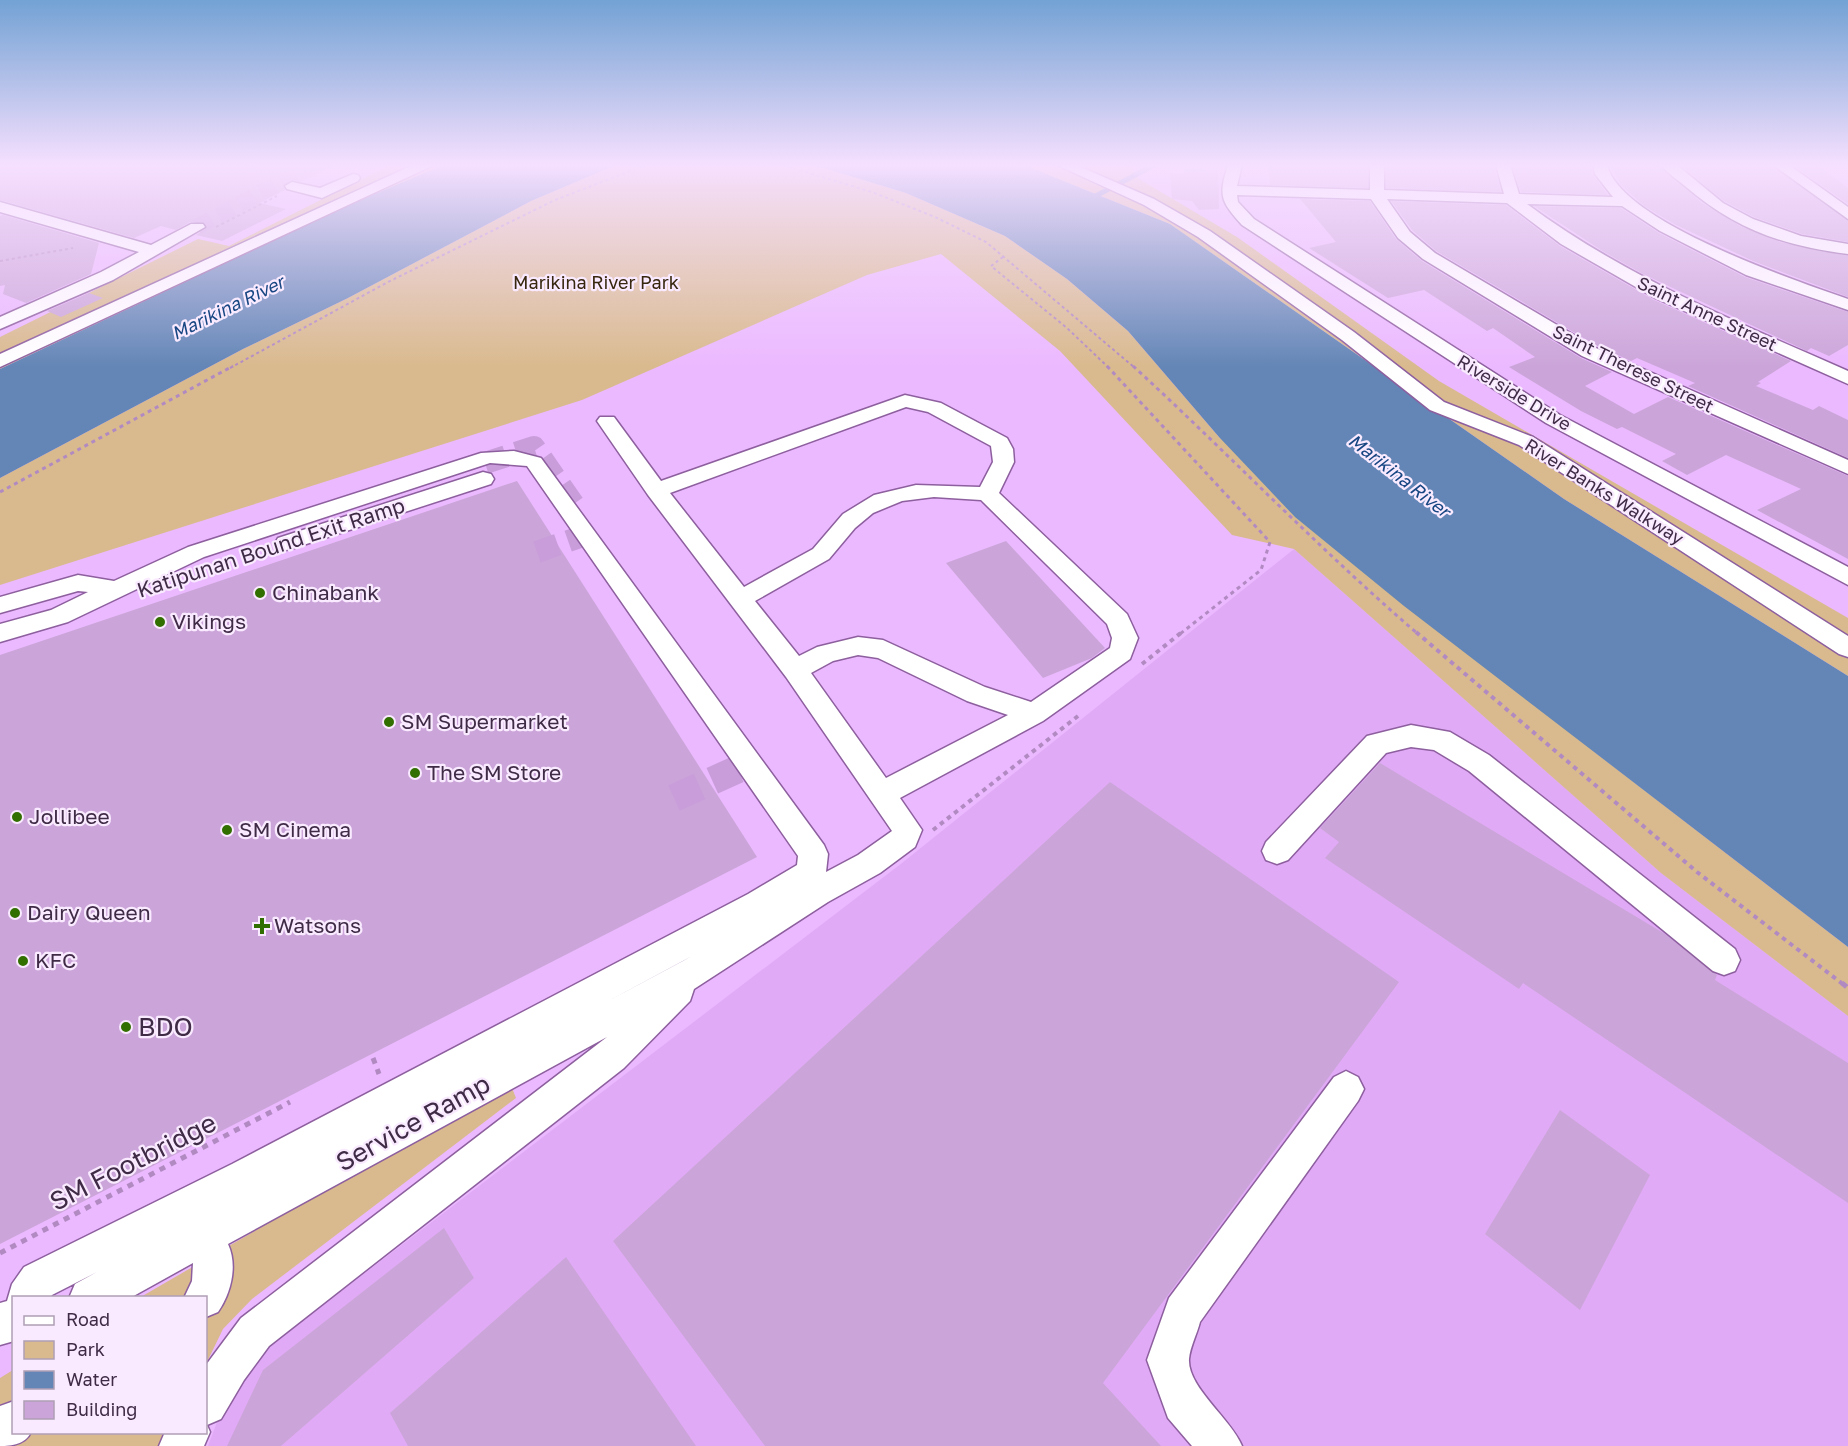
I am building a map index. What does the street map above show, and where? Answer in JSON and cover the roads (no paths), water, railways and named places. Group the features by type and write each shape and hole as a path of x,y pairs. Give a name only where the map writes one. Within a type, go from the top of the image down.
{"street":[{"path":"87,232 153,251"},
{"path":"0,324 106,276 186,232"},
{"path":"0,361 87,319 282,232"},
{"name":"River Banks Walkway","path":"1200,232 1348,336 1437,406 1526,441 1848,648"},
{"name":"Riverside Drive","path":"1264,232 1348,289 1553,418 1848,577"},
{"name":"Saint Therese Street","path":"1402,232 1429,256 1500,301 1589,352 1848,468"},
{"name":"Saint Anne Street","path":"1555,232 1611,269 1724,324 1848,378"},
{"path":"1675,232 1752,271 1848,305"},
{"path":"1780,232 1848,249"},
{"path":"106,276 157,268 254,246"},
{"path":"656,490 905,401 934,407 1000,442 1005,451 1004,462 987,494"},
{"path":"207,1402 229,1365 255,1332 612,1056 695,972 832,869 869,864 905,838 907,830 880,795 795,670 656,490 607,421"},
{"path":"0,633 59,616 207,548 489,457 514,457 534,462 813,855 811,872 759,904 245,1177 38,1281 27,1296"},
{"name":"Katipunan Bound Exit Ramp","path":"59,616 483,479"},
{"path":"740,599 822,553 849,520 868,506 901,493 965,491 987,494 1118,620 1125,638 1121,653 1034,714 880,795"},
{"path":"0,605 78,583 107,587"},
{"path":"795,670 826,653 858,646 883,650 976,693 1034,714"},
{"path":"1277,851 1377,744 1411,736 1440,740 1479,763 1724,960"},
{"name":"Service Ramp","path":"93,1296 583,1030 695,972"},
{"path":"1220,1446 1183,1403 1168,1360 1183,1312 1346,1089"},
{"path":"206,1296 214,1265 212,1251"}],"water":[{"name":"Marikina River","path":"291,232 472,232 348,298 243,349 0,478 0,369"},
{"name":"Marikina River","path":"997,232 1182,232 1564,499 1848,676 1848,947 1404,606 1295,517 1219,437 1128,331 1067,279"}],"tunnel":[{"path":"485,463 534,447 577,509"},
{"path":"537,552 594,532"},
{"path":"674,798 756,761"}],"place":[{"name":"Chinabank","path":"260,593"},
{"name":"Vikings","path":"160,622"},
{"name":"SM Supermarket","path":"389,722"},
{"name":"The SM Store","path":"415,773"},
{"name":"Jollibee","path":"17,817"},
{"name":"SM Cinema","path":"227,830"},
{"name":"Dairy Queen","path":"15,913"},
{"name":"Watsons","path":"262,926"},
{"name":"KFC","path":"23,961"},
{"name":"BDO","path":"126,1027"}],"park label":[{"name":"Marikina River Park","path":"596,283"}]}
